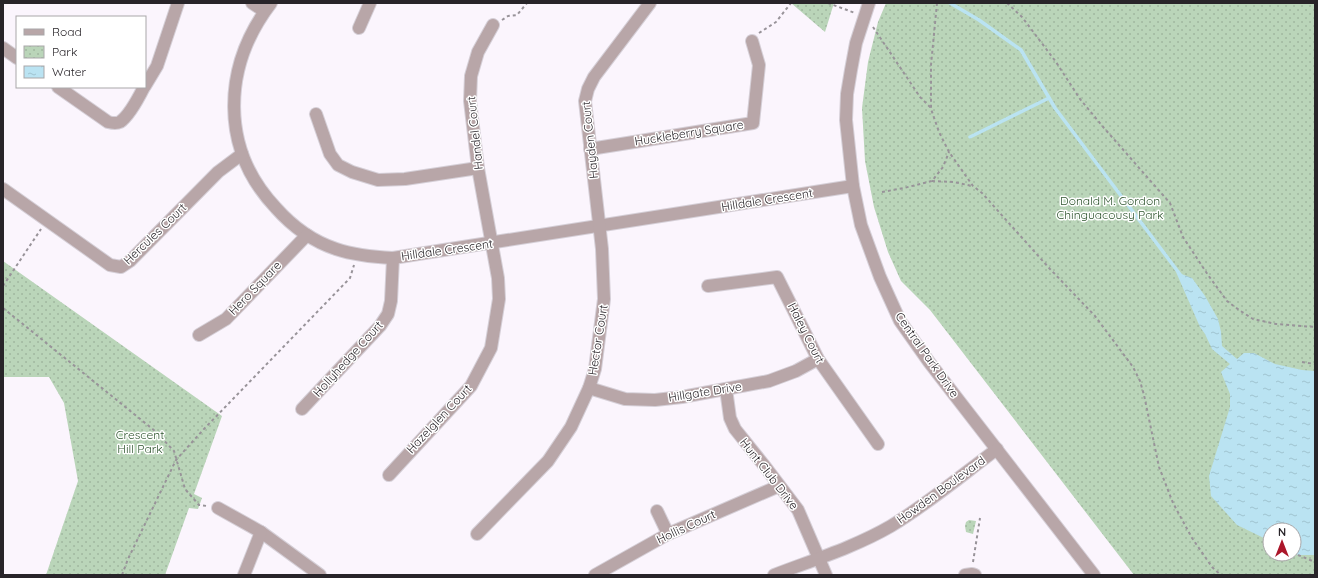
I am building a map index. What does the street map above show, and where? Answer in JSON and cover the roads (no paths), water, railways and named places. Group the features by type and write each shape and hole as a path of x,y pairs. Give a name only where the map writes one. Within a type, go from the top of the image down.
{"street":[{"path":"146,84 157,66 178,3"},
{"path":"252,3 268,7"},
{"path":"359,28 370,3"},
{"name":"Hayden Court","path":"599,226 585,101 588,89 594,77 650,3"},
{"name":"Central Park Drive","path":"869,3 856,43 847,94 846,120 853,186 861,225 880,277 900,321 929,362 1094,575"},
{"name":"Hilldale Crescent","path":"268,7 254,27 243,50 234,89 236,130 242,154 251,176 266,198 287,220 307,235 335,249 372,257 393,258 853,186"},
{"name":"Handel Court","path":"492,26 478,52 471,76 470,101 478,168 492,243"},
{"name":"Huckleberry Square","path":"590,149 753,123 759,65 752,41"},
{"path":"3,48 16,57"},
{"path":"59,88 108,122 114,124 120,122 132,108 144,88"},
{"path":"316,114 330,154 338,165 352,172 378,180 405,179 478,168"},
{"name":"Hercules Court","path":"3,189 110,265 121,267 130,261 218,172 242,154"},
{"name":"Hector Court","path":"477,534 548,461 570,427 589,388 595,369 604,299 602,249 599,226"},
{"name":"Hero Square","path":"199,335 226,319 307,235"},
{"name":"Hazelglen Court","path":"389,474 471,386 491,348 499,299 497,272 492,243"},
{"name":"Hollyhedge Court","path":"302,409 380,326 388,314 391,301 393,258"},
{"name":"Haley Court","path":"708,286 777,277 818,359 878,444"},
{"name":"Hillgate Drive","path":"589,388 625,399 655,400 770,382 796,371 818,359"},
{"name":"Hunt Club Drive","path":"726,389 730,418 735,429 798,510 826,575"},
{"name":"Howden Boulevard","path":"774,575 861,541 890,526 918,509 997,449"},
{"name":"Hollis Court","path":"596,575 668,534 779,486"},
{"path":"218,508 261,532 320,575"},
{"path":"657,511 668,534"},
{"path":"244,575 261,532"}],"water":[{"path":"1176,272 1192,278 1205,296 1218,319 1222,346 1237,359 1244,353 1254,353 1275,364 1302,370 1315,371 1315,555 1302,555 1302,522 1262,522 1262,537 1237,525 1211,496 1209,476 1230,407 1230,394 1221,372 1230,364 1212,349 1200,327"}],"waterway":[{"path":"950,3 979,20 1021,50 1055,108 1182,277"},
{"path":"970,137 1049,98"}],"park label":[{"name":"Donald M. Gordon Chinguacousy Park","path":"1110,208"},
{"name":"Crescent Hill Park","path":"140,442"}]}
